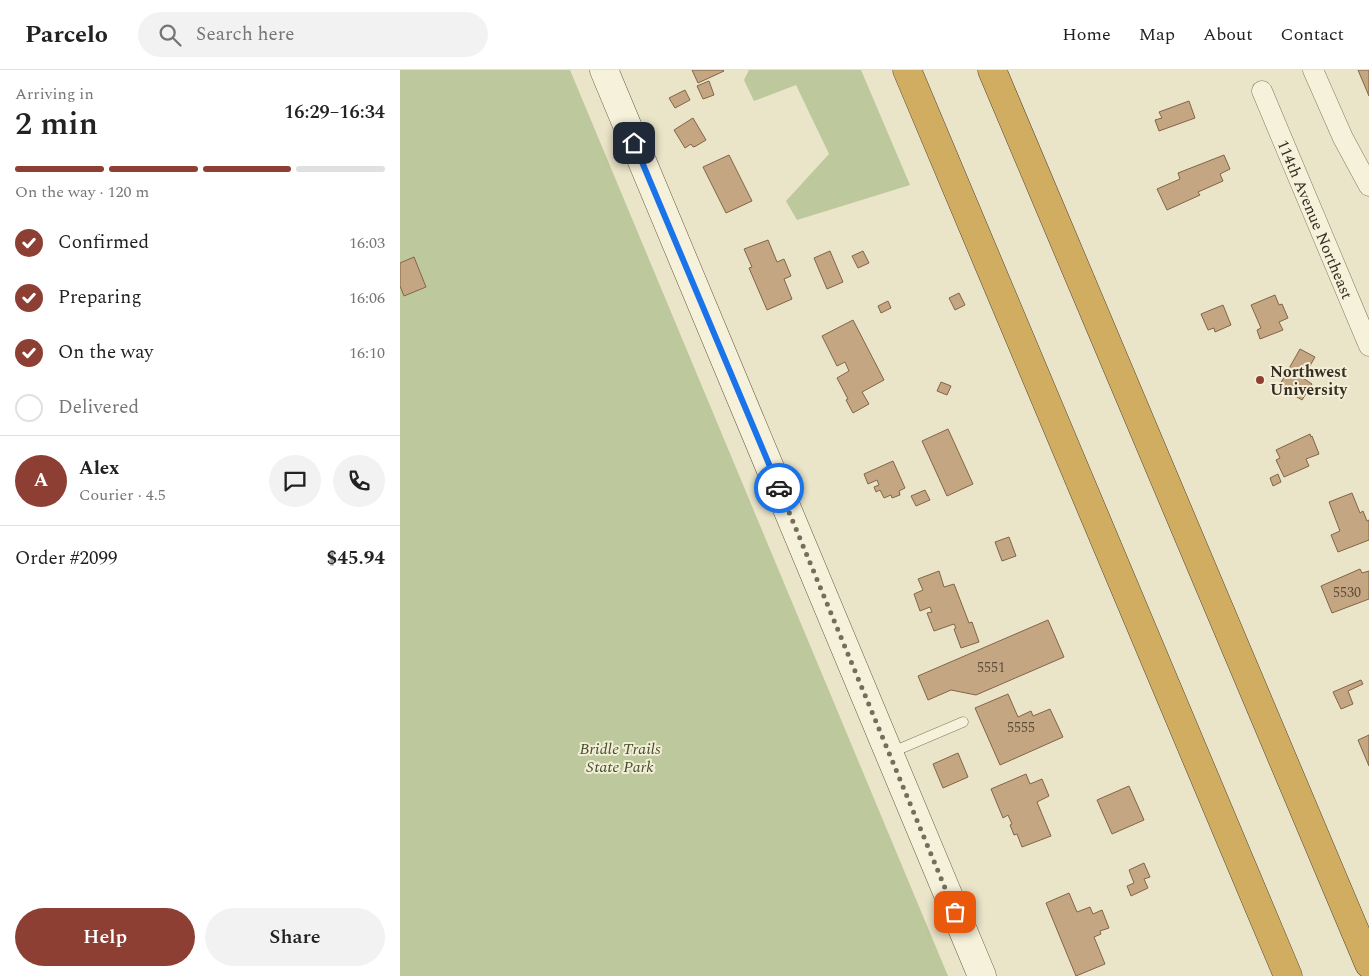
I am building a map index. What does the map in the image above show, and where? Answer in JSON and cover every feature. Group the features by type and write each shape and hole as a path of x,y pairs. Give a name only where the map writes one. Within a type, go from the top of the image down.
{"highway":[{"path":"907,70 1288,976"},
{"path":"992,70 1369,964"}],"street":[{"path":"604,70 982,976"},
{"path":"1314,70 1342,138 1369,186"},
{"name":"114th Avenue Northeast","path":"1262,91 1369,346"}],"lane":[{"path":"889,754 963,722"}],"green space":[{"name":"Bridle Trails State Park","path":"400,70 570,70 948,976 400,976"},
{"path":"749,70 861,70 910,185 797,220 786,201 829,154 796,85 754,101 744,80"}],"building":[{"path":"692,70 723,70 724,71 698,83"},
{"path":"1358,70 1369,70 1369,96"},
{"path":"709,81 714,95 703,99 697,86"},
{"path":"685,90 690,100 675,108 669,98"},
{"path":"1189,101 1195,118 1159,131 1155,120 1162,118 1159,112"},
{"path":"693,118 706,140 696,146 693,147 691,144 685,148 674,130"},
{"path":"729,155 752,201 726,213 703,167"},
{"path":"1224,155 1230,169 1220,174 1223,181 1198,192 1200,195 1167,210 1157,189 1180,179 1178,173"},
{"path":"768,240 777,262 784,259 791,276 784,279 792,299 767,310 749,268 752,267 744,249"},
{"path":"830,251 843,282 827,289 814,258"},
{"path":"863,251 869,263 858,268 852,256"},
{"path":"414,257 426,287 404,296 400,286 400,263"},
{"path":"959,293 965,305 955,310 949,298"},
{"path":"1275,295 1279,305 1282,304 1288,318 1279,322 1283,330 1260,339 1257,330 1261,328 1251,305"},
{"path":"888,301 891,308 881,313 878,306"},
{"path":"1223,305 1231,325 1215,332 1214,328 1208,330 1201,314"},
{"path":"853,320 884,380 862,392 869,404 853,413 837,378 849,371 845,362 837,366 822,336"},
{"path":"1300,349 1315,357 1303,378 1312,384 1302,400 1279,386"},
{"path":"941,382 951,386 947,395 937,391"},
{"path":"948,429 973,484 947,496 922,441"},
{"path":"1310,434 1319,454 1306,459 1309,466 1284,477 1276,460 1280,458 1276,450"},
{"path":"893,461 905,488 899,491 900,495 892,498 891,495 884,498 880,490 876,492 874,487 879,485 877,480 868,484 864,474"},
{"path":"1278,474 1281,482 1273,486 1270,478"},
{"path":"925,490 930,500 916,506 911,496"},
{"path":"1352,493 1360,513 1363,511 1367,521 1369,520 1369,540 1338,552 1331,535 1340,531 1329,502"},
{"path":"1009,537 1016,556 1002,561 995,542"},
{"path":"1360,569 1362,573 1369,571 1369,599 1332,613 1321,586"},
{"path":"939,571 944,587 954,584 969,623 972,622 979,642 961,648 954,624 934,631 927,613 932,612 930,607 920,611 914,594 923,590 918,579"},
{"path":"1048,620 1064,657 976,695 951,690 928,700 918,676"},
{"path":"1361,680 1363,684 1348,691 1353,704 1341,709 1333,692"},
{"path":"1008,694 1018,717 1031,711 1033,716 1050,709 1063,737 1000,765 975,708"},
{"path":"1369,735 1369,766 1358,740"},
{"path":"958,753 968,777 943,788 933,764"},
{"path":"1026,774 1030,784 1042,779 1049,796 1037,802 1051,836 1022,847 1017,834 1014,835 1008,815 1003,818 991,789"},
{"path":"1129,786 1144,820 1112,834 1097,800"},
{"path":"1144,863 1150,877 1144,879 1148,888 1131,896 1127,886 1134,883 1129,870"},
{"path":"1069,893 1077,912 1090,907 1093,914 1102,910 1109,928 1100,931 1101,934 1094,937 1105,964 1076,976 1046,903"}],"way so far":[{"path":"779,488 955,912"}],"place":[{"name":"Northwest University","path":"1260,380"}],"route":[{"path":"634,143 779,488"}]}
